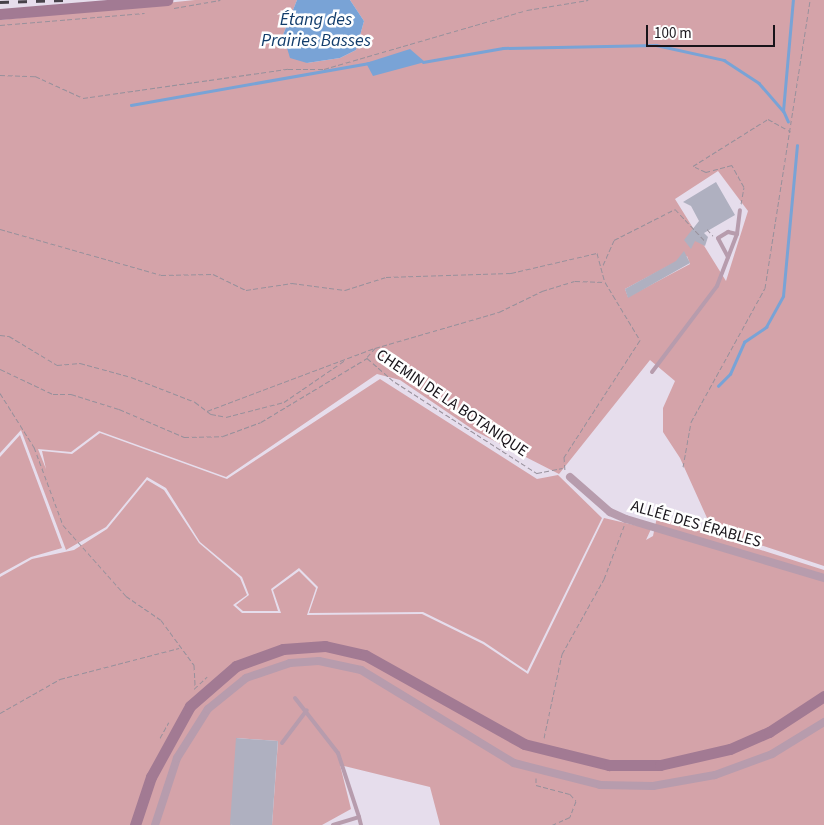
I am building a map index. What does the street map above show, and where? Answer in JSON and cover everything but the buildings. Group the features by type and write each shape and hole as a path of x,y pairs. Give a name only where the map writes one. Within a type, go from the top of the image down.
{"main road":[{"path":"0,14 167,0"},
{"path":"135,825 150,777 190,706 236,666 282,649 324,646 365,655 524,744 608,765 660,765 730,749 768,732 824,696"}],"street":[{"name":"ALLÉE DES ÉRABLES","path":"570,477 610,512 626,519 824,578"},
{"path":"154,825 176,758 208,709 246,678 290,663 333,663 370,674 492,752 532,770 600,784 653,786 715,775 772,754 824,722"}],"lane":[{"path":"652,372 717,286 737,234 740,210"},
{"path":"728,257 718,238 728,232 737,234"},
{"path":"295,698 307,710 338,753 361,825"},
{"path":"282,743 307,710"},
{"path":"333,825 359,817"}],"path":[{"path":"0,75 34,76 83,98 288,69 324,69 528,10 588,0"},
{"path":"683,467 691,422 765,288 792,132 810,0"},
{"path":"740,210 744,187 732,165 706,172 693,166 768,119 792,132"},
{"path":"603,266 614,240 625,232 676,209 705,241"},
{"path":"707,229 718,238"},
{"path":"0,230 160,275 213,274 246,290 292,283 345,290 386,277 511,273 597,252 603,266 605,282 640,340 564,458 564,468 570,477"},
{"path":"208,411 375,348 499,312 575,280 605,282"},
{"path":"0,336 9,336 57,365 80,362 131,377 226,417 284,402 347,358"},
{"path":"367,358 375,348"},
{"name":"CHEMIN DE LA BOTANIQUE","path":"0,368 53,394 71,394 119,409 184,437 223,436 261,422 367,358 394,382 537,473 564,468"},
{"path":"0,393 34,447 64,525 75,542 126,596 161,620 194,665 195,687"},
{"path":"543,742 562,654 604,579 626,519"},
{"path":"0,713 60,679 180,647"},
{"path":"536,778 536,785 570,794 576,801 570,817 552,825"}],"shaded area":[{"path":"195,0 297,0 283,35 307,63 340,58 356,50 364,21 350,0 824,0 824,566 712,529 680,458 663,432 663,408 675,381 650,360 559,474 475,431 400,380 377,374 226,477 99,431 71,452 38,449 46,469 42,451 72,454 100,433 227,479 380,379 537,479 558,475 602,518 527,671 484,642 423,612 309,613 318,587 299,568 271,589 278,611 243,611 236,605 249,595 242,577 200,542 166,488 147,477 106,527 66,550 21,430 0,453 0,20","holes":["718,171 748,211 726,281 675,199","687,256 690,264 628,297 625,289"]},
{"path":"20,435 62,548 31,557 0,574 0,457"},
{"path":"147,480 164,490 199,543 240,578 247,595 233,605 242,613 281,613 273,590 299,571 316,588 307,615 422,614 483,644 528,674 604,518 651,529 646,540 653,536 657,517 824,570 824,825 440,825 430,787 340,765 351,809 322,825 272,825 278,741 237,738 231,825 0,825 0,577 32,559 74,550 107,529"}],"water":[{"name":"Étang des Prairies Basses","path":"297,0 350,0 364,21 356,50 340,58 307,63 290,58 283,35"},
{"path":"410,49 425,62 373,76 366,63"}],"waterway":[{"path":"788,122 783,111 793,0"},
{"path":"423,62 503,48 656,45 724,60 759,83 783,111"},
{"path":"131,105 370,63"},
{"path":"718,386 730,374 744,342 766,327 783,296 797,146"}],"railway":[{"path":"0,2 64,0"}]}
